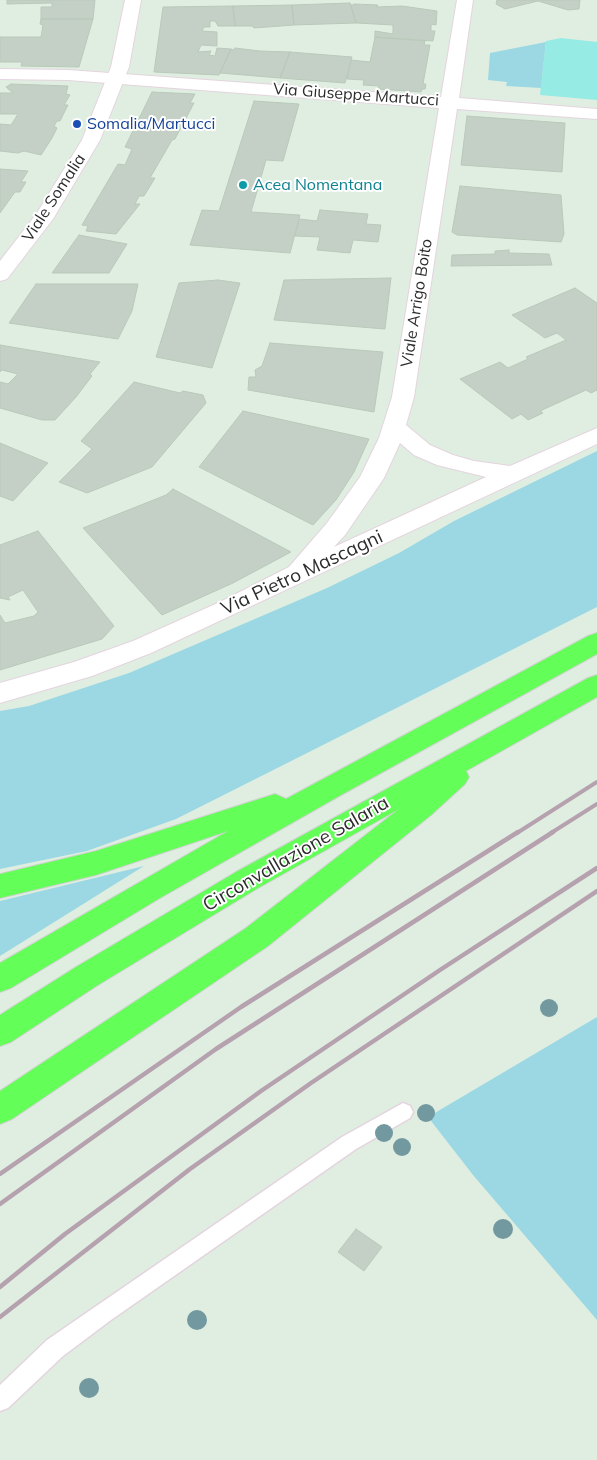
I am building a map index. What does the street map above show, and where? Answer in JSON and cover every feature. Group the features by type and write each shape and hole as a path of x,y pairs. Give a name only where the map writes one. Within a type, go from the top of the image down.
{"highway":[{"path":"0,979 149,890 331,787 597,642"},
{"name":"Circonvallazione Salaria","path":"0,1032 87,976 247,880 597,685"},
{"path":"10,1102 258,937 421,807 488,745"},
{"path":"0,886 96,863 331,787"}],"street":[{"name":"Viale Somalia","path":"0,275 40,224 79,162 96,130 116,78 126,39 132,0"},
{"name":"Viale Arrigo Boito","path":"294,576 336,529 360,496 388,447 394,427 403,396 465,0"},
{"name":"Via Giuseppe Martucci","path":"0,74 116,78 597,114"},
{"path":"394,427 418,447 445,460 473,468 513,474"},
{"name":"Via Pietro Mascagni","path":"0,694 52,679 124,654 229,608 597,435"}],"lane":[{"path":"0,1400 55,1348 102,1313 349,1143 403,1112"}],"shaded area":[{"path":"561,38 597,42 597,100 540,95 546,41"},
{"path":"546,42 541,88 506,86 507,82 488,80 490,53"},
{"path":"597,451 597,607 176,819 87,851 0,869 0,711 29,706 129,673 327,588 399,553 454,521"},
{"path":"144,866 0,956 0,901"},
{"path":"597,1017 597,1320 473,1175 428,1117"}],"building":[{"path":"7,0 95,0 93,19 41,19 41,7 52,7 52,3 7,4"},
{"path":"497,0 580,0 579,9 568,10 538,1 505,9 496,4"},
{"path":"350,3 356,23 294,25 292,5"},
{"path":"292,5 294,25 254,28 252,26 235,26 233,6"},
{"path":"351,5 378,5 376,7 402,6 437,11 436,25 431,24 431,31 435,31 433,41 375,37 375,31 393,34 393,25 356,23"},
{"path":"233,6 235,26 218,26 215,21 210,21 210,27 204,27 202,31 217,32 217,46 201,45 198,52 211,51 209,55 215,56 217,48 231,49 219,75 154,72 163,7"},
{"path":"41,19 93,19 79,67 21,66 22,62 0,62 0,37 41,37 43,25 40,24"},
{"path":"375,37 425,41 424,45 430,45 423,84 426,84 425,89 422,89 421,92 378,89 379,86 363,85 364,80 347,79 351,60 370,62"},
{"path":"235,48 290,52 280,78 220,73 231,49 234,50"},
{"path":"290,52 352,57 345,83 280,78"},
{"path":"11,84 68,86 66,94 70,95 64,105 68,105 60,121 57,121 54,126 57,128 41,155 24,151 18,153 0,151 0,124 11,125 18,114 0,114 0,93 13,93 6,87"},
{"path":"152,92 195,94 190,103 194,103 175,139 172,140 150,178 155,178 144,196 139,196 135,204 140,204 116,234 86,231 88,226 82,225 118,164 125,165 132,149 125,147"},
{"name":"Acea Nomentana","path":"254,101 299,104 283,161 266,160 251,212 300,215 290,253 190,245 202,210 219,211"},
{"path":"467,116 565,123 562,172 461,165"},
{"path":"0,169 28,171 21,182 26,182 20,192 15,192 0,213"},
{"path":"460,186 561,195 564,234 561,242 457,235 452,232"},
{"path":"320,210 368,214 366,224 381,225 378,242 353,240 350,253 317,250 320,237 295,236 299,219 317,221"},
{"path":"79,235 127,244 109,273 52,273"},
{"path":"509,250 509,253 549,254 552,265 451,266 452,255 495,254 495,251"},
{"path":"391,278 385,329 274,320 284,280"},
{"path":"218,280 240,283 212,368 156,357 179,283"},
{"path":"36,284 138,284 132,311 118,339 9,323"},
{"path":"575,288 597,303 597,390 591,393 586,390 540,411 543,413 528,420 521,414 512,419 460,379 500,362 508,368 528,359 526,357 566,340 557,333 545,338 512,315"},
{"path":"270,343 383,352 374,412 248,390 249,377 256,377 255,370 262,366"},
{"path":"0,345 100,362 76,397 55,420 42,420 0,408 0,382 8,384 18,374 2,370 0,372"},
{"path":"134,382 180,393 183,391 203,395 206,403 152,467 87,493 59,482 92,449 81,441"},
{"path":"243,411 369,439 354,472 336,500 313,525 199,467"},
{"path":"0,443 48,463 13,501 0,496"},
{"path":"173,489 291,552 233,583 162,615 83,528 166,495"},
{"path":"38,531 114,626 102,639 0,670 0,615 5,623 34,616 38,612 23,590 8,597 10,600 0,598 0,545"},
{"path":"356,1229 382,1247 364,1271 338,1252"}],"railway":[{"path":"517,833 597,782"},
{"path":"551,833 597,804"},
{"path":"0,1174 241,1007 518,832"},
{"path":"0,1204 216,1049 553,832"},
{"path":"0,1287 65,1234 261,1091 440,970 597,868"},
{"path":"0,1317 190,1169 311,1083 597,891"}],"place":[{"name":"Somalia/Martucci","path":"77,124"},
{"name":"Acea Nomentana","path":"243,185"}]}
